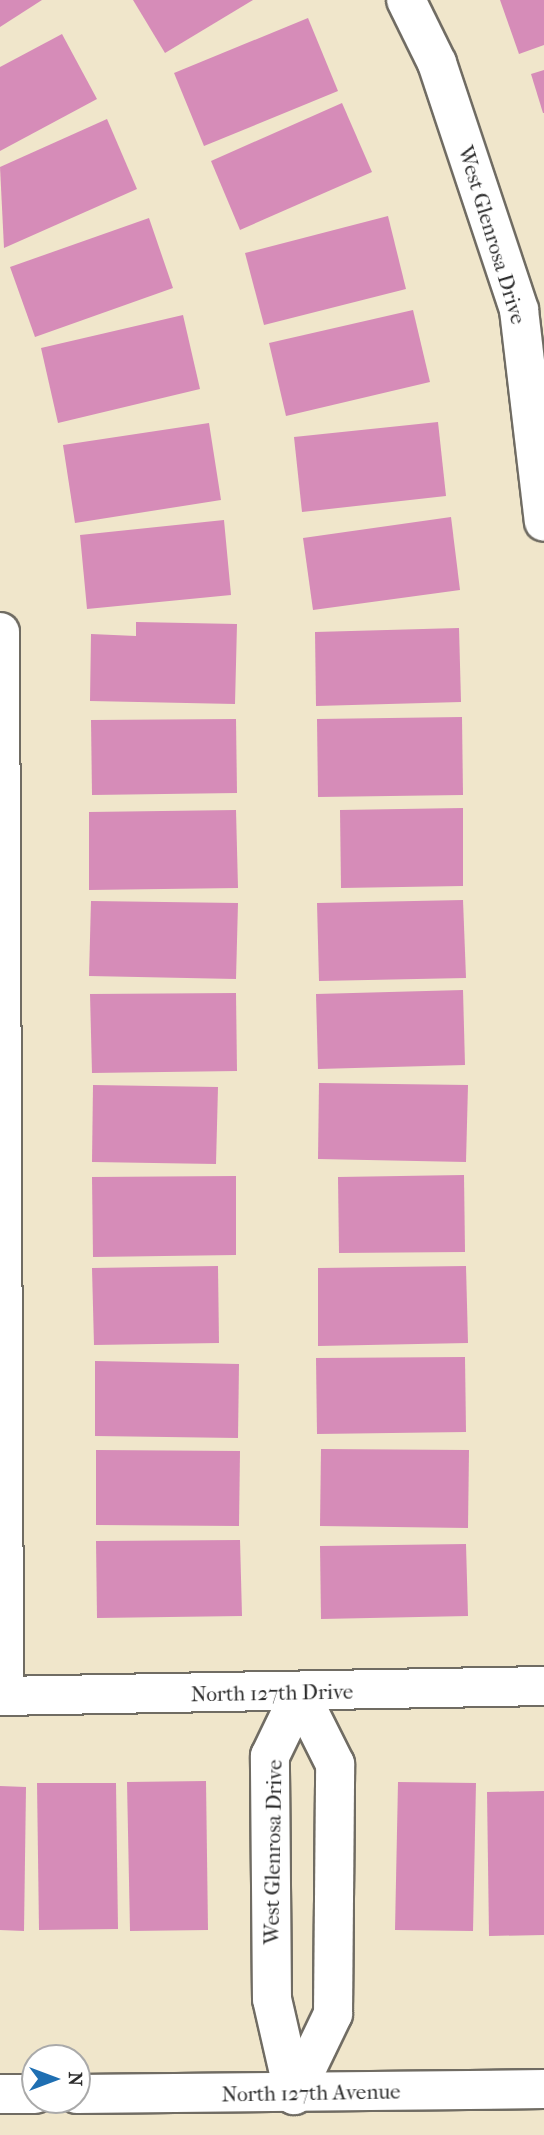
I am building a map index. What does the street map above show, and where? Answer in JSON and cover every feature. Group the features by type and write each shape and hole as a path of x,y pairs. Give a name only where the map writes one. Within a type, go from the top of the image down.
{"street":[{"name":"West Glenrosa Drive","path":"406,0 438,63 519,310 544,522"},
{"path":"0,632 2,1696"},
{"name":"North 127th Drive","path":"2,1696 300,1694 544,1686"},
{"name":"West Glenrosa Drive","path":"294,2095 272,1999 270,1756 300,1694"},
{"path":"294,2095 332,2014 335,1764 300,1694"},
{"name":"North 127th Avenue","path":"91,2094 294,2095 544,2089"},
{"path":"0,2094 21,2094"}],"building":[{"path":"0,0 42,0 0,27"},
{"path":"133,0 253,0 165,53"},
{"path":"500,0 544,0 544,45 519,54"},
{"path":"308,18 338,91 204,146 174,73"},
{"path":"62,34 97,99 0,151 0,67"},
{"path":"544,70 544,113 543,113 531,74"},
{"path":"342,103 372,172 240,230 211,161"},
{"path":"107,119 137,189 4,248 0,167"},
{"path":"388,216 406,289 264,325 245,253"},
{"path":"149,218 173,288 35,337 10,267"},
{"path":"413,310 430,382 286,416 269,343"},
{"path":"183,315 200,389 58,423 41,348"},
{"path":"438,422 446,496 302,512 294,437"},
{"path":"209,423 221,500 75,523 63,445"},
{"path":"451,517 460,590 313,610 303,538"},
{"path":"224,520 231,595 87,609 80,535"},
{"path":"136,622 237,624 235,704 90,701 91,634 136,636"},
{"path":"459,628 461,702 316,706 315,632"},
{"path":"462,717 463,795 318,797 317,719"},
{"path":"236,719 237,793 92,795 91,720"},
{"path":"463,808 463,886 341,888 340,810"},
{"path":"236,810 238,888 89,890 89,812"},
{"path":"463,900 466,978 319,981 317,903"},
{"path":"91,901 238,903 236,979 89,976"},
{"path":"463,990 465,1065 318,1069 316,994"},
{"path":"236,993 237,1071 92,1073 90,994"},
{"path":"319,1083 468,1085 466,1162 318,1159"},
{"path":"93,1085 218,1087 216,1164 92,1162"},
{"path":"464,1175 465,1252 339,1253 338,1177"},
{"path":"236,1176 236,1255 93,1257 92,1177"},
{"path":"218,1266 219,1343 94,1345 92,1268"},
{"path":"466,1266 468,1343 318,1346 318,1268"},
{"path":"465,1357 466,1432 317,1434 316,1358"},
{"path":"95,1361 239,1364 238,1438 95,1436"},
{"path":"321,1449 469,1450 468,1528 320,1526"},
{"path":"96,1450 240,1451 239,1526 96,1525"},
{"path":"240,1540 242,1616 97,1618 96,1541"},
{"path":"466,1544 468,1616 321,1619 320,1546"},
{"path":"206,1781 208,1930 130,1931 127,1782"},
{"path":"398,1782 476,1783 473,1931 395,1930"},
{"path":"37,1783 116,1783 118,1929 39,1930"},
{"path":"0,1786 26,1787 24,1931 0,1930"},
{"path":"544,1791 544,1935 489,1936 487,1792"}]}
